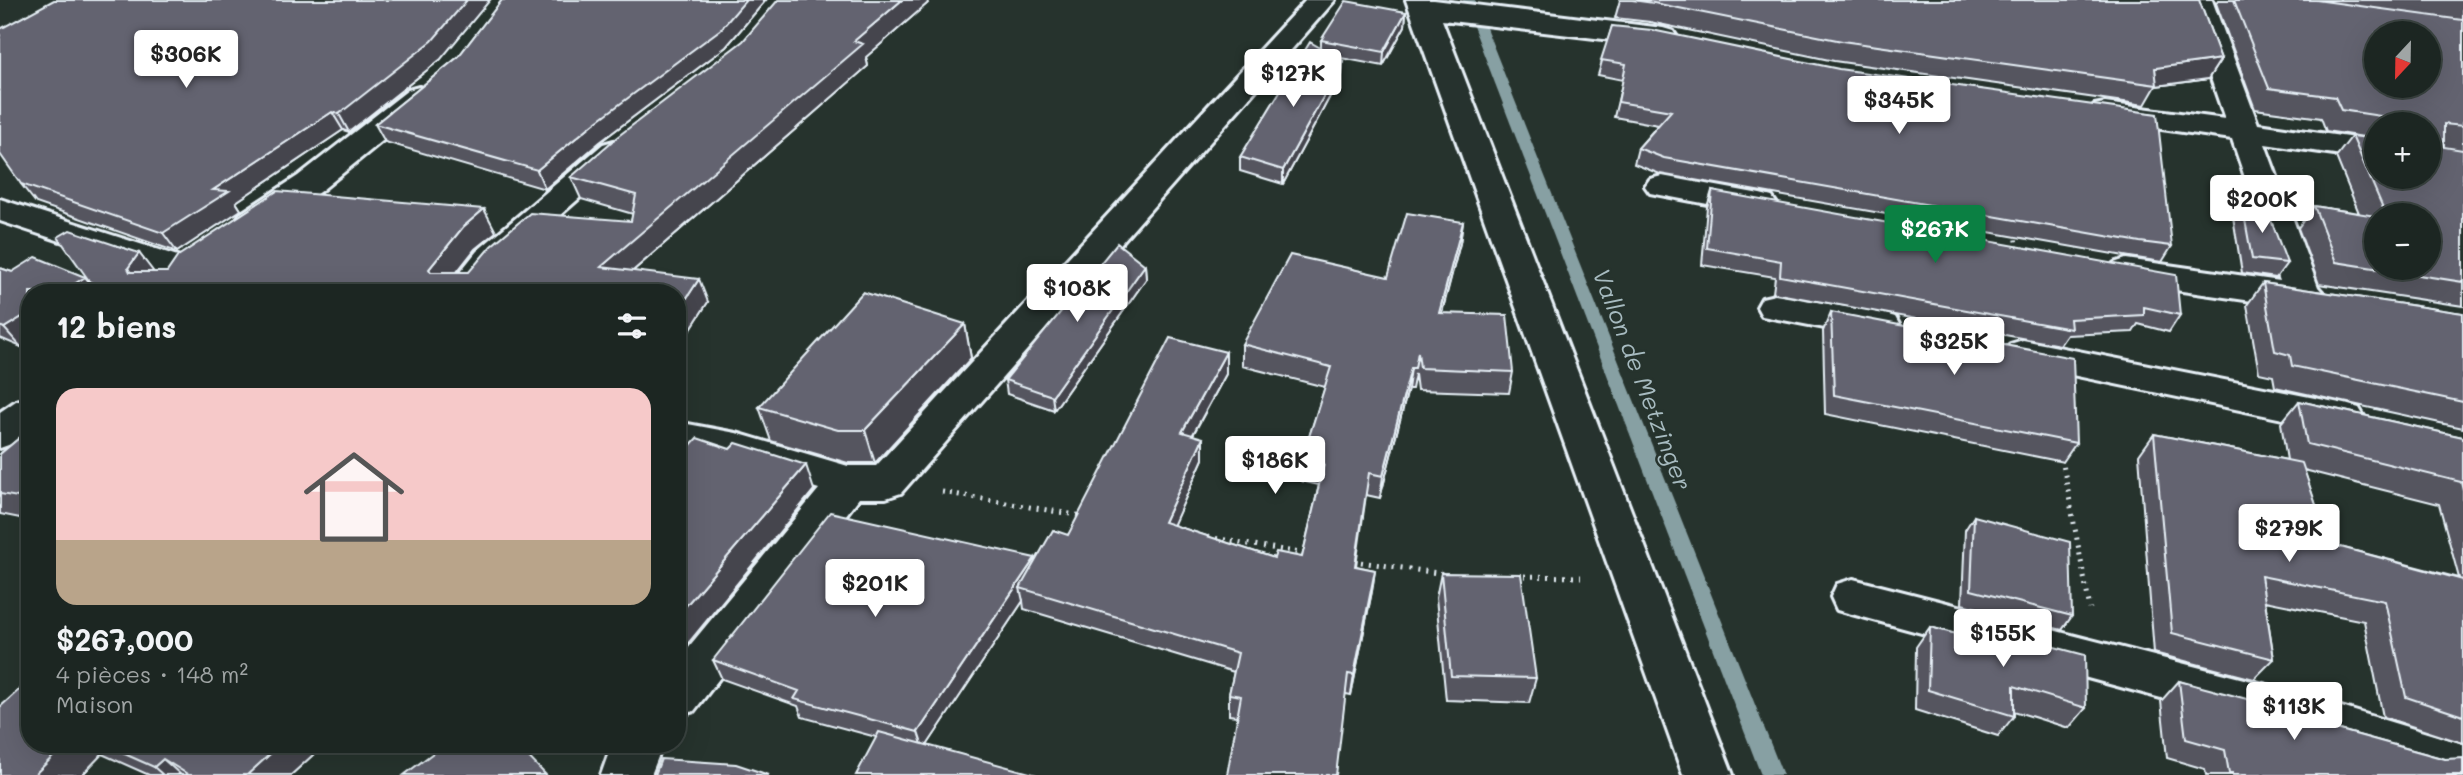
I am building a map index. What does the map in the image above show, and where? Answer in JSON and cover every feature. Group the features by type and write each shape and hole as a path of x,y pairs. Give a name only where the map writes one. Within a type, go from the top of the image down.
{"street":[{"path":"686,686 867,482 1321,0"},
{"path":"2198,0 2303,296"},
{"path":"1689,42 1649,34 1561,26 1421,5 1708,775"},
{"path":"0,210 193,264 310,183 444,76"},
{"path":"2083,108 2364,148"},
{"path":"469,284 489,259 634,135"},
{"path":"1662,186 1786,208"},
{"path":"2093,265 2343,303"},
{"path":"1774,307 1920,334"},
{"path":"1986,346 2382,427"},
{"path":"0,433 21,418"},
{"path":"686,439 736,448 867,482"},
{"path":"1853,597 2279,709 2463,766"},
{"path":"626,775 632,753"}],"path":[{"path":"867,482 1088,517"},
{"path":"1198,536 1318,555"},
{"path":"1344,559 1447,575"},
{"path":"1514,576 1634,578"}],"building":[{"path":"54,0 467,0 432,41 339,114 332,112 213,190 229,191 163,233 21,184 0,154 0,29"},
{"path":"502,0 746,0 721,29 593,124 537,170 375,124 458,57"},
{"path":"778,0 902,0 854,41 863,44 601,267 699,279 686,299 686,284 95,284 90,282 58,237 70,230 139,253 128,268 130,272 167,272 178,256 277,191 484,209 463,227 429,269 431,272 469,272 491,246 530,213 631,221 636,195 571,177 617,137 743,41"},
{"path":"1632,0 2199,0 2221,59 2155,68 2157,85 1842,41"},
{"path":"2234,0 2316,0 2463,20 2463,126 2444,124 2444,147 2463,150 2463,282 2441,279 2441,203 2381,203 2375,189 2441,189 2441,112 2364,113 2341,110 2335,97 2269,88"},
{"path":"1346,1 1406,12 1384,52 1321,40"},
{"path":"1612,26 1652,30 1839,69 2157,114 2172,246 1664,158 1638,148 1671,111 1618,102 1626,64 1601,60"},
{"path":"1310,42 1343,61 1283,170 1240,157"},
{"path":"2352,136 2364,138 2364,164"},
{"path":"1712,191 2176,275 2180,315 2144,307 2144,315 2070,319 2071,329 1780,276 1781,261 1707,248"},
{"path":"2242,203 2266,207 2287,263 2252,259"},
{"path":"2314,206 2364,214 2364,266 2336,262"},
{"path":"1407,213 1463,222 1439,313 1507,315 1513,372 1420,368 1418,352 1415,368 1411,368 1383,476 1369,473 1355,566 1375,570 1354,675 1348,674 1336,775 1227,775 1241,696 1229,694 1238,653 1020,588 1053,530 1068,535 1170,338 1226,352 1182,432 1203,438 1164,522 1274,558 1276,552 1302,557 1324,464 1302,459 1331,367 1242,344 1290,255 1388,277"},
{"path":"1117,243 1145,265 1052,396 1005,380"},
{"path":"36,257 85,277 74,284 21,284 21,318 4,328 0,326 0,268 12,272"},
{"path":"2263,283 2463,313 2463,402 2292,366 2290,355 2275,351"},
{"path":"863,292 965,324 865,430 838,430 759,407"},
{"path":"1831,312 2073,358 2076,443 1834,395"},
{"path":"2299,401 2463,437 2463,491 2461,482 2307,444"},
{"path":"2154,434 2302,463 2329,544 2463,580 2463,716 2406,697 2385,601 2261,576 2274,659 2172,633"},
{"path":"21,436 21,498 0,494 0,454"},
{"path":"697,438 730,449 736,443 806,465 686,605 686,450"},
{"path":"830,512 1035,558 918,732 794,699 799,691 713,660"},
{"path":"1974,516 2070,542 2072,616 1971,590"},
{"path":"1441,573 1521,574 1536,678 1451,676"},
{"path":"1974,626 2085,655 2086,708 2014,686 2014,716 1928,690 1930,627 1974,639"},
{"path":"2179,681 2281,708 2282,714 2445,759 2463,758 2463,775 2232,775 2229,773 2225,750 2186,739"},
{"path":"21,688 21,753 57,753 34,775 0,775 0,707"},
{"path":"879,732 1037,775 856,775"},
{"path":"122,753 271,753 247,775 189,775 163,759 154,767"},
{"path":"433,753 525,753 546,775 404,775"},
{"path":"661,759 736,764 769,775 655,775"}],"waterway":[{"name":"Vallon de Metzinger","path":"1469,0 1772,775"}]}
